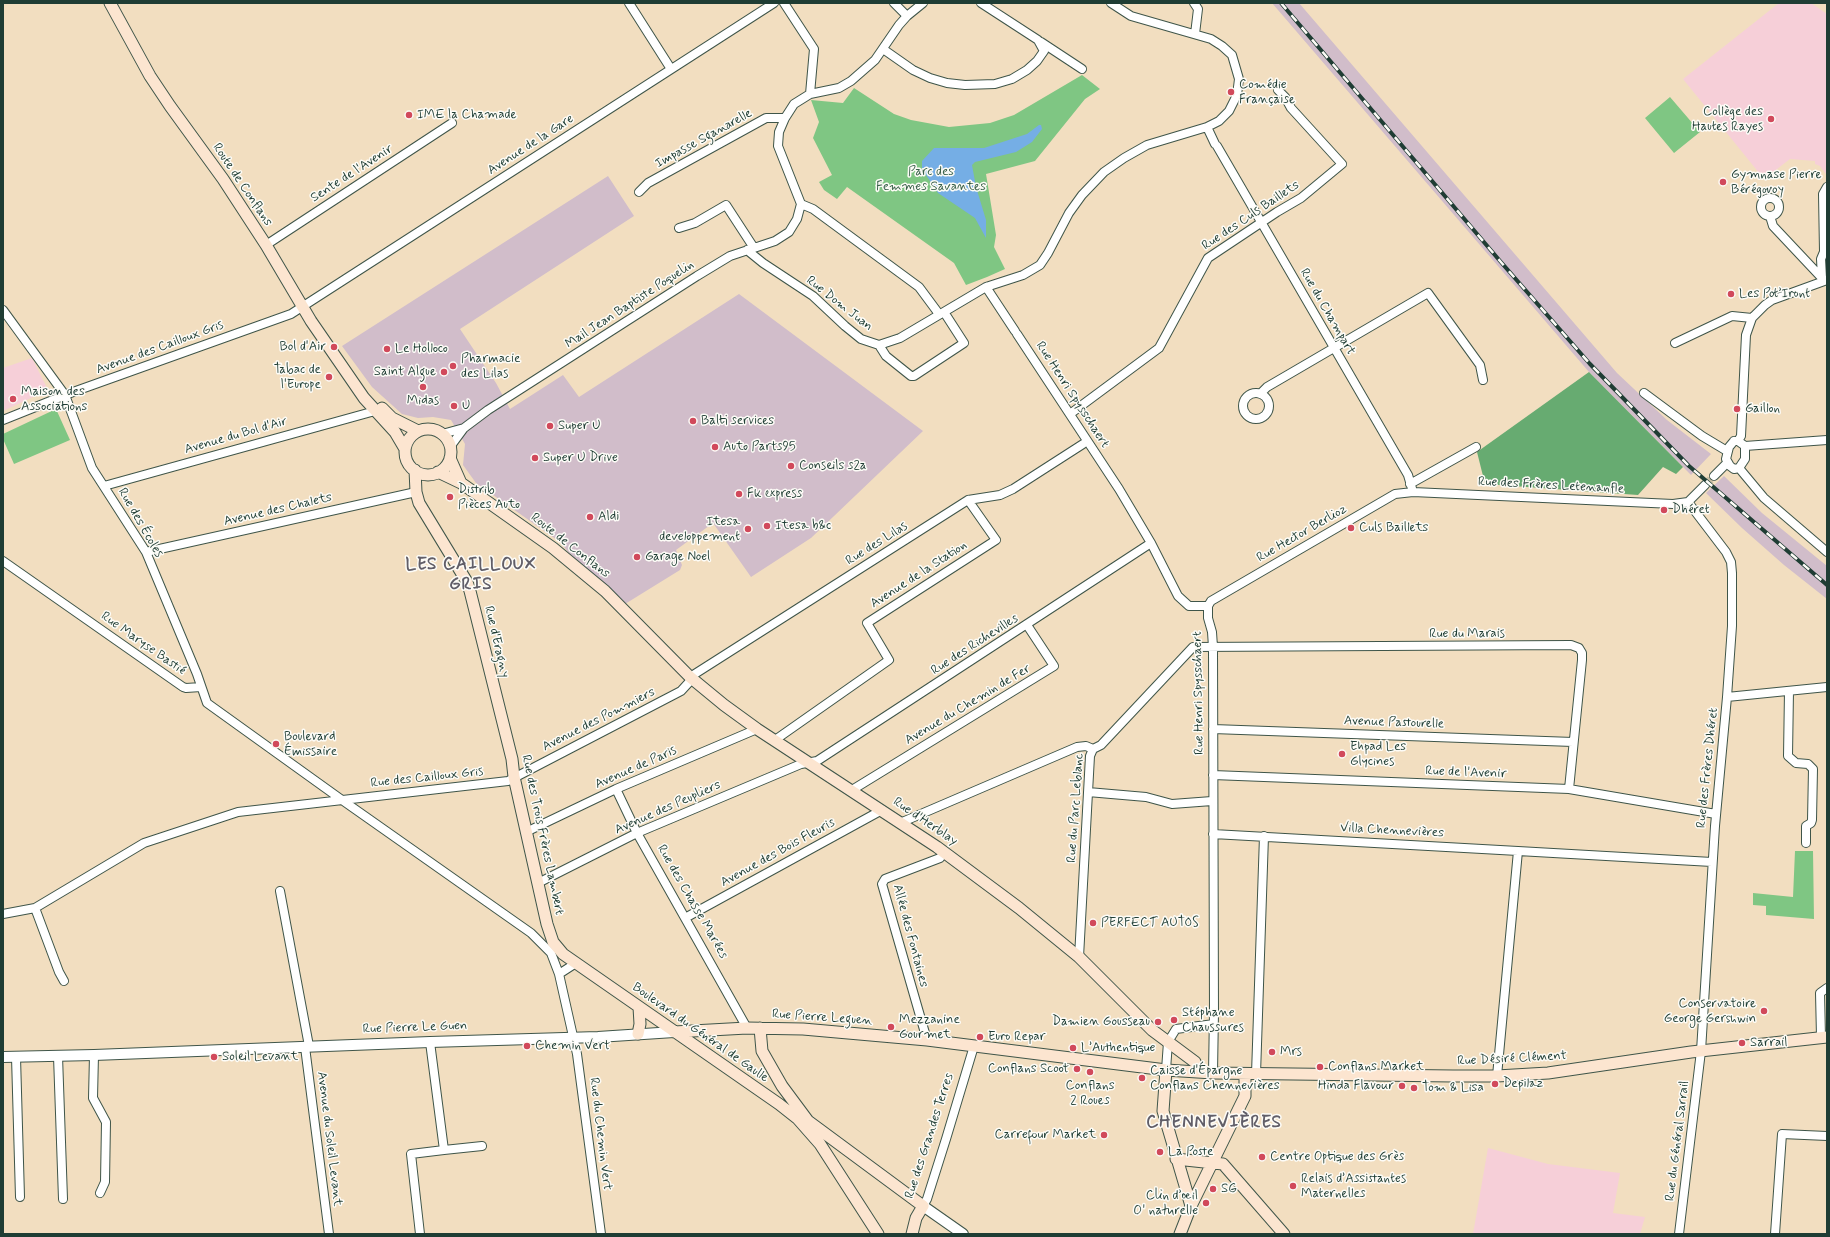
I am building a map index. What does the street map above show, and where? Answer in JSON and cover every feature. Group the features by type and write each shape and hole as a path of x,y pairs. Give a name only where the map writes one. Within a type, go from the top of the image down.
{"main road":[{"name":"Route de Conflans","path":"110,3 130,42 166,100 223,179 266,245 302,307 364,398 395,432 405,449"},
{"name":"Route de Conflans","path":"354,383 392,418 418,431"},
{"path":"450,452 444,468 438,472 426,474 415,470 407,461 405,449 407,442 418,431 430,429 442,434 447,440 461,483"},
{"name":"Rue d'Eragny","path":"415,470 416,492 419,503 467,582 505,738"},
{"name":"Route de Conflans","path":"438,472 461,483 553,548 605,591 653,641"},
{"name":"Rue d'Herblay","path":"653,641 691,678 757,729 810,762 944,852 1019,908 1079,957 1152,1030 1195,1062 1199,1072"},
{"name":"Rue des Trois Frères Lambert","path":"505,738 512,759 514,777 551,938"},
{"name":"Boulevard du Général de Gaulle","path":"551,938 557,948 576,963 780,1104 807,1125 824,1141 923,1206"},
{"path":"638,1034 640,1024 639,1008"},
{"name":"Rue Pierre Leguen","path":"742,1028 803,1029 927,1040 1166,1070 1199,1072"},
{"name":"Rue Pierre Le Guen","path":"674,1032 742,1028"},
{"path":"760,1028 762,1051 807,1125"},
{"name":"Rue Désiré Clément","path":"1199,1072 1245,1074 1497,1076 1548,1073 1623,1061 1824,1037"},
{"path":"1166,1070 1163,1111 1191,1206"},
{"path":"1180,1234 1191,1206 1245,1096 1245,1074"},
{"path":"780,1104 783,1097 782,1086"},
{"path":"824,1141 878,1234"},
{"path":"1176,1159 1226,1165 1284,1234"},
{"name":"Rue des Grandes Terres","path":"912,1234 916,1218 923,1206"}],"street":[{"path":"629,3 671,69"},
{"name":"Avenue de la Gare","path":"302,307 774,3"},
{"path":"784,3 814,49 810,94"},
{"path":"894,3 908,16"},
{"path":"923,3 908,16 875,60 851,81 839,88 810,94 794,104 785,118 779,132 778,146 801,204 812,209 919,287 942,313 964,343 914,376 910,376 886,356 879,345 900,338 942,313 986,287 1023,275 1040,265 1069,213 1082,195 1104,172 1124,158 1147,145 1207,128 1229,111 1237,95 1239,79 1232,55 1211,39 1131,16 1111,3"},
{"path":"981,3 1082,70"},
{"path":"1194,3 1198,8 1194,34"},
{"path":"883,49 913,70 930,78 947,83 965,85 995,84 1012,78 1027,70 1037,61 1044,51 1038,40"},
{"name":"Rue des Culs Baillets","path":"1070,414 1159,348 1208,258 1301,198 1342,164 1291,108 1285,97 1278,90"},
{"name":"Impasse Sganarelle","path":"639,192 648,183 766,118 785,118"},
{"name":"Sente de l'Avenir","path":"266,245 452,123"},
{"name":"Rue du Champart","path":"1207,128 1408,475 1412,488"},
{"path":"1824,279 1821,259 1825,249 1823,194 1827,187"},
{"name":"Mail Jean Baptiste Poquelin","path":"442,434 464,428 493,407 730,256 775,241 789,232 797,219 801,204"},
{"name":"Rue Dom Juan","path":"678,228 696,223 726,205 751,249 763,263 813,296 861,339 879,345"},
{"path":"1770,216 1773,226 1824,279"},
{"path":"1714,476 1727,464 1727,451 1731,444 1738,441 1741,436 1746,335 1752,318 1765,304 1772,300 1824,279"},
{"name":"Rue Henri Spysschaert","path":"986,287 1070,414 1151,543 1178,596 1189,606 1208,606 1208,618 1212,632 1213,648 1213,1073"},
{"path":"1260,394 1267,387 1335,349 1428,292 1480,365 1483,380"},
{"name":"Avenue des Cailloux Gris","path":"3,420 65,395 286,316 302,307"},
{"name":"Rue des Écoles","path":"3,310 65,395 92,468 146,552 197,674 201,687"},
{"path":"1675,343 1732,316 1752,318"},
{"path":"1644,393 1702,436 1727,451"},
{"name":"Avenue du Bol d'Air","path":"104,486 375,411"},
{"name":"Mail Jean Baptiste Poquelin","path":"450,452 464,428"},
{"path":"1738,441 1745,446 1827,440"},
{"name":"Rue des Lilas","path":"691,678 968,500 994,496 1013,489 1083,444"},
{"path":"1739,468 1745,459 1745,446"},
{"name":"Rue Hector Berlioz","path":"1208,606 1211,601 1217,597 1395,494 1412,488 1476,447"},
{"path":"1727,464 1734,469 1739,468"},
{"path":"1739,468 1764,498 1827,552"},
{"path":"1688,502 1705,485"},
{"name":"Rue des Frères Letenanfle","path":"1412,488 1673,504 1688,502"},
{"name":"Avenue des Chalets","path":"146,552 416,492"},
{"name":"Avenue de la Station","path":"775,740 889,660 867,624 996,540 968,500"},
{"name":"Rue des Frères Dhéret","path":"1688,502 1719,542 1730,562 1732,573 1732,626 1712,862 1701,1051"},
{"name":"Rue des Richevilles","path":"810,762 817,761 824,757 1151,543"},
{"name":"Rue Maryse Bastié","path":"3,561 183,687 201,687"},
{"name":"Avenue du Chemin de Fer","path":"852,790 1054,666 1027,625"},
{"name":"Rue du Marais","path":"1213,648 1571,645 1579,648 1582,653 1569,789"},
{"path":"1093,749 1101,745 1188,650 1192,647 1213,648"},
{"name":"Avenue des Pommiers","path":"514,777 681,691 691,678"},
{"path":"201,687 207,703 213,708 531,933 551,953 560,974 573,1038"},
{"path":"1727,697 1827,687"},
{"path":"1789,690 1788,756 1796,763 1808,764 1813,769 1811,823 1806,826 1806,844"},
{"name":"Avenue de Paris","path":"526,832 616,789 757,729"},
{"name":"Avenue Pastourelle","path":"1213,729 1574,742"},
{"name":"Rue du Parc Leblanc","path":"900,823 1077,747 1086,746 1093,749 1090,756 1079,957"},
{"name":"Avenue des Peupliers","path":"538,883 637,833 801,764 810,762"},
{"name":"Rue de l'Avenir","path":"1213,775 1569,789 1716,814"},
{"name":"Rue des Cailloux Gris","path":"36,908 144,843 238,812 508,781 514,777"},
{"name":"Rue des Chasse Marées","path":"616,789 637,833 685,918 742,1028"},
{"path":"1088,792 1146,797 1172,804 1212,801"},
{"name":"Avenue des Bois Fleuris","path":"685,918 882,810"},
{"name":"Villa Chennevières","path":"1214,834 1712,862"},
{"path":"1256,1074 1264,836"},
{"path":"1497,1076 1518,851"},
{"name":"Allée des Fontaines","path":"927,1040 882,884 885,879 940,858 944,852"},
{"name":"Avenue du Soleil Levant","path":"280,891 307,1046 329,1234"},
{"path":"3,914 36,908 59,972 64,980"},
{"path":"560,974 576,963"},
{"path":"1824,1037 1820,993 1827,988"},
{"path":"1166,1070 1168,1042 1176,1030 1214,1024"},
{"name":"Rue Pierre Le Guen","path":"3,1057 573,1038 674,1032"},
{"name":"Rue du Chemin Vert","path":"573,1038 577,1054 601,1234"},
{"path":"430,1042 444,1150"},
{"name":"Rue des Grandes Terres","path":"923,1206 941,1154 974,1046"},
{"name":"Rue du Général Sarrail","path":"1679,1234 1701,1051"},
{"path":"94,1055 93,1098 106,1122 105,1182 100,1193"},
{"path":"58,1056 63,1199"},
{"path":"16,1057 20,1197"},
{"path":"1775,1234 1782,1134 1827,1136"},
{"path":"420,1234 411,1154 482,1146"},
{"name":"Boulevard du Général de Gaulle","path":"923,1206 963,1234"}],"shaded area":[{"path":"1272,3 1299,3 1617,373 1667,420 1711,454 1691,475 1589,372"},
{"name":"Collège des Hautes Rayes","path":"1779,3 1811,3 1827,14 1826,174 1820,166 1815,164 1815,161 1790,159 1764,179 1683,79"},
{"path":"608,176 634,216 460,329 496,383 510,409 563,375 579,397 739,294 923,431 811,538 751,577 713,523 676,550 682,565 680,570 625,604 605,584 569,553 560,542 476,483 463,465 465,444 451,420 433,417 418,418 402,414 372,387 342,346"},
{"path":"32,358 48,390 3,411 3,368"},
{"path":"1724,476 1762,513 1827,566 1827,599 1784,565 1742,528 1706,493"},
{"path":"1488,1148 1548,1164 1620,1173 1613,1213 1645,1217 1640,1234 1473,1234"}],"green space":[{"name":"Parc des Femmes Savantes","path":"1082,75 1100,89 1085,99 1035,161 986,174 996,235 994,247 1005,269 987,277 966,285 954,263 847,187 837,199 824,190 819,182 832,175 813,138 819,122 811,100 843,103 854,88 894,114 911,120 949,127 990,123 1014,115"},
{"path":"1670,97 1700,132 1674,153 1645,118"},
{"path":"1589,372 1683,467 1676,474 1663,467 1638,495 1485,484 1477,452"},
{"path":"56,409 70,440 14,464 3,439 3,434"},
{"path":"1795,851 1813,851 1814,919 1766,915 1766,906 1753,905 1753,893 1793,897"}],"water":[{"path":"1041,125 1042,129 1032,142 1016,152 975,162 972,165 976,187 986,220 986,238 975,218 938,193 922,169 922,161 934,148 984,148 1027,134"}],"tunnel":[{"path":"1705,485 1714,476"}],"railway":[{"path":"1281,3 1500,261 1590,364 1689,466 1827,585"}],"place":[{"name":"Comédie Française","path":"1231,92"},
{"name":"IME la Chamade","path":"409,115"},
{"name":"Collège des Hautes Rayes","path":"1771,119"},
{"name":"Gymnase Pierre Bérégovoy","path":"1723,182"},
{"name":"Les Pot’Iront","path":"1731,294"},
{"name":"Bol d'Air","path":"334,347"},
{"name":"Le Holloco","path":"387,349"},
{"name":"Pharmacie des Lilas","path":"453,366"},
{"name":"Saint Algue","path":"444,372"},
{"name":"Tabac de l'Europe","path":"329,377"},
{"name":"Midas","path":"423,387"},
{"name":"Maison des Associations","path":"13,399"},
{"name":"U","path":"454,406"},
{"name":"Gaillon","path":"1737,409"},
{"name":"Balti services","path":"693,421"},
{"name":"Super U","path":"550,426"},
{"name":"Auto Parts95","path":"715,447"},
{"name":"Super U Drive","path":"535,458"},
{"name":"Conseils s2a","path":"791,466"},
{"name":"Fk express","path":"739,494"},
{"name":"Distrib Pièces Auto","path":"450,497"},
{"name":"Dhéret","path":"1664,510"},
{"name":"Aldi","path":"590,517"},
{"name":"Itesa b&c","path":"767,526"},
{"name":"Culs Baillets","path":"1351,528"},
{"name":"Itesa developpement","path":"748,529"},
{"name":"Garage Noel","path":"637,557"},
{"name":"Boulevard Émissaire","path":"276,744"},
{"name":"Ehpad Les Glycines","path":"1342,754"},
{"name":"PERFECT AUTOS","path":"1093,923"},
{"name":"Conservatoire George Gershwin","path":"1764,1011"},
{"name":"Stéphane Chaussures","path":"1174,1020"},
{"name":"Damien Gousseau","path":"1158,1022"},
{"name":"Mezzanine Gourmet","path":"891,1027"},
{"name":"Euro Repar","path":"980,1037"},
{"name":"Sarrail","path":"1742,1043"},
{"name":"Chemin Vert","path":"527,1046"},
{"name":"L’Authentique","path":"1073,1048"},
{"name":"Mrs","path":"1272,1052"},
{"name":"Soleil Levant","path":"214,1057"},
{"name":"Conflans Market","path":"1320,1067"},
{"name":"Conflans Scoot","path":"1077,1069"},
{"name":"Conflans 2 Roues","path":"1090,1072"},
{"name":"Caisse d'Épargne Conflans Chennevières","path":"1142,1078"},
{"name":"Depilaz","path":"1495,1084"},
{"name":"Hinda Flavour","path":"1402,1086"},
{"name":"Tom & Lisa","path":"1414,1088"},
{"name":"Carrefour Market","path":"1104,1135"},
{"name":"La Poste","path":"1160,1152"},
{"name":"Centre Optique des Grès","path":"1262,1157"},
{"name":"Relais d’Assistantes Maternelles","path":"1293,1186"},
{"name":"SG","path":"1213,1189"},
{"name":"Clin d’œil O' naturelle","path":"1206,1203"}],"district":[{"name":"LES CAILLOUX GRIS","path":"471,575"},
{"name":"CHENNEVIÈRES","path":"1214,1123"}]}
